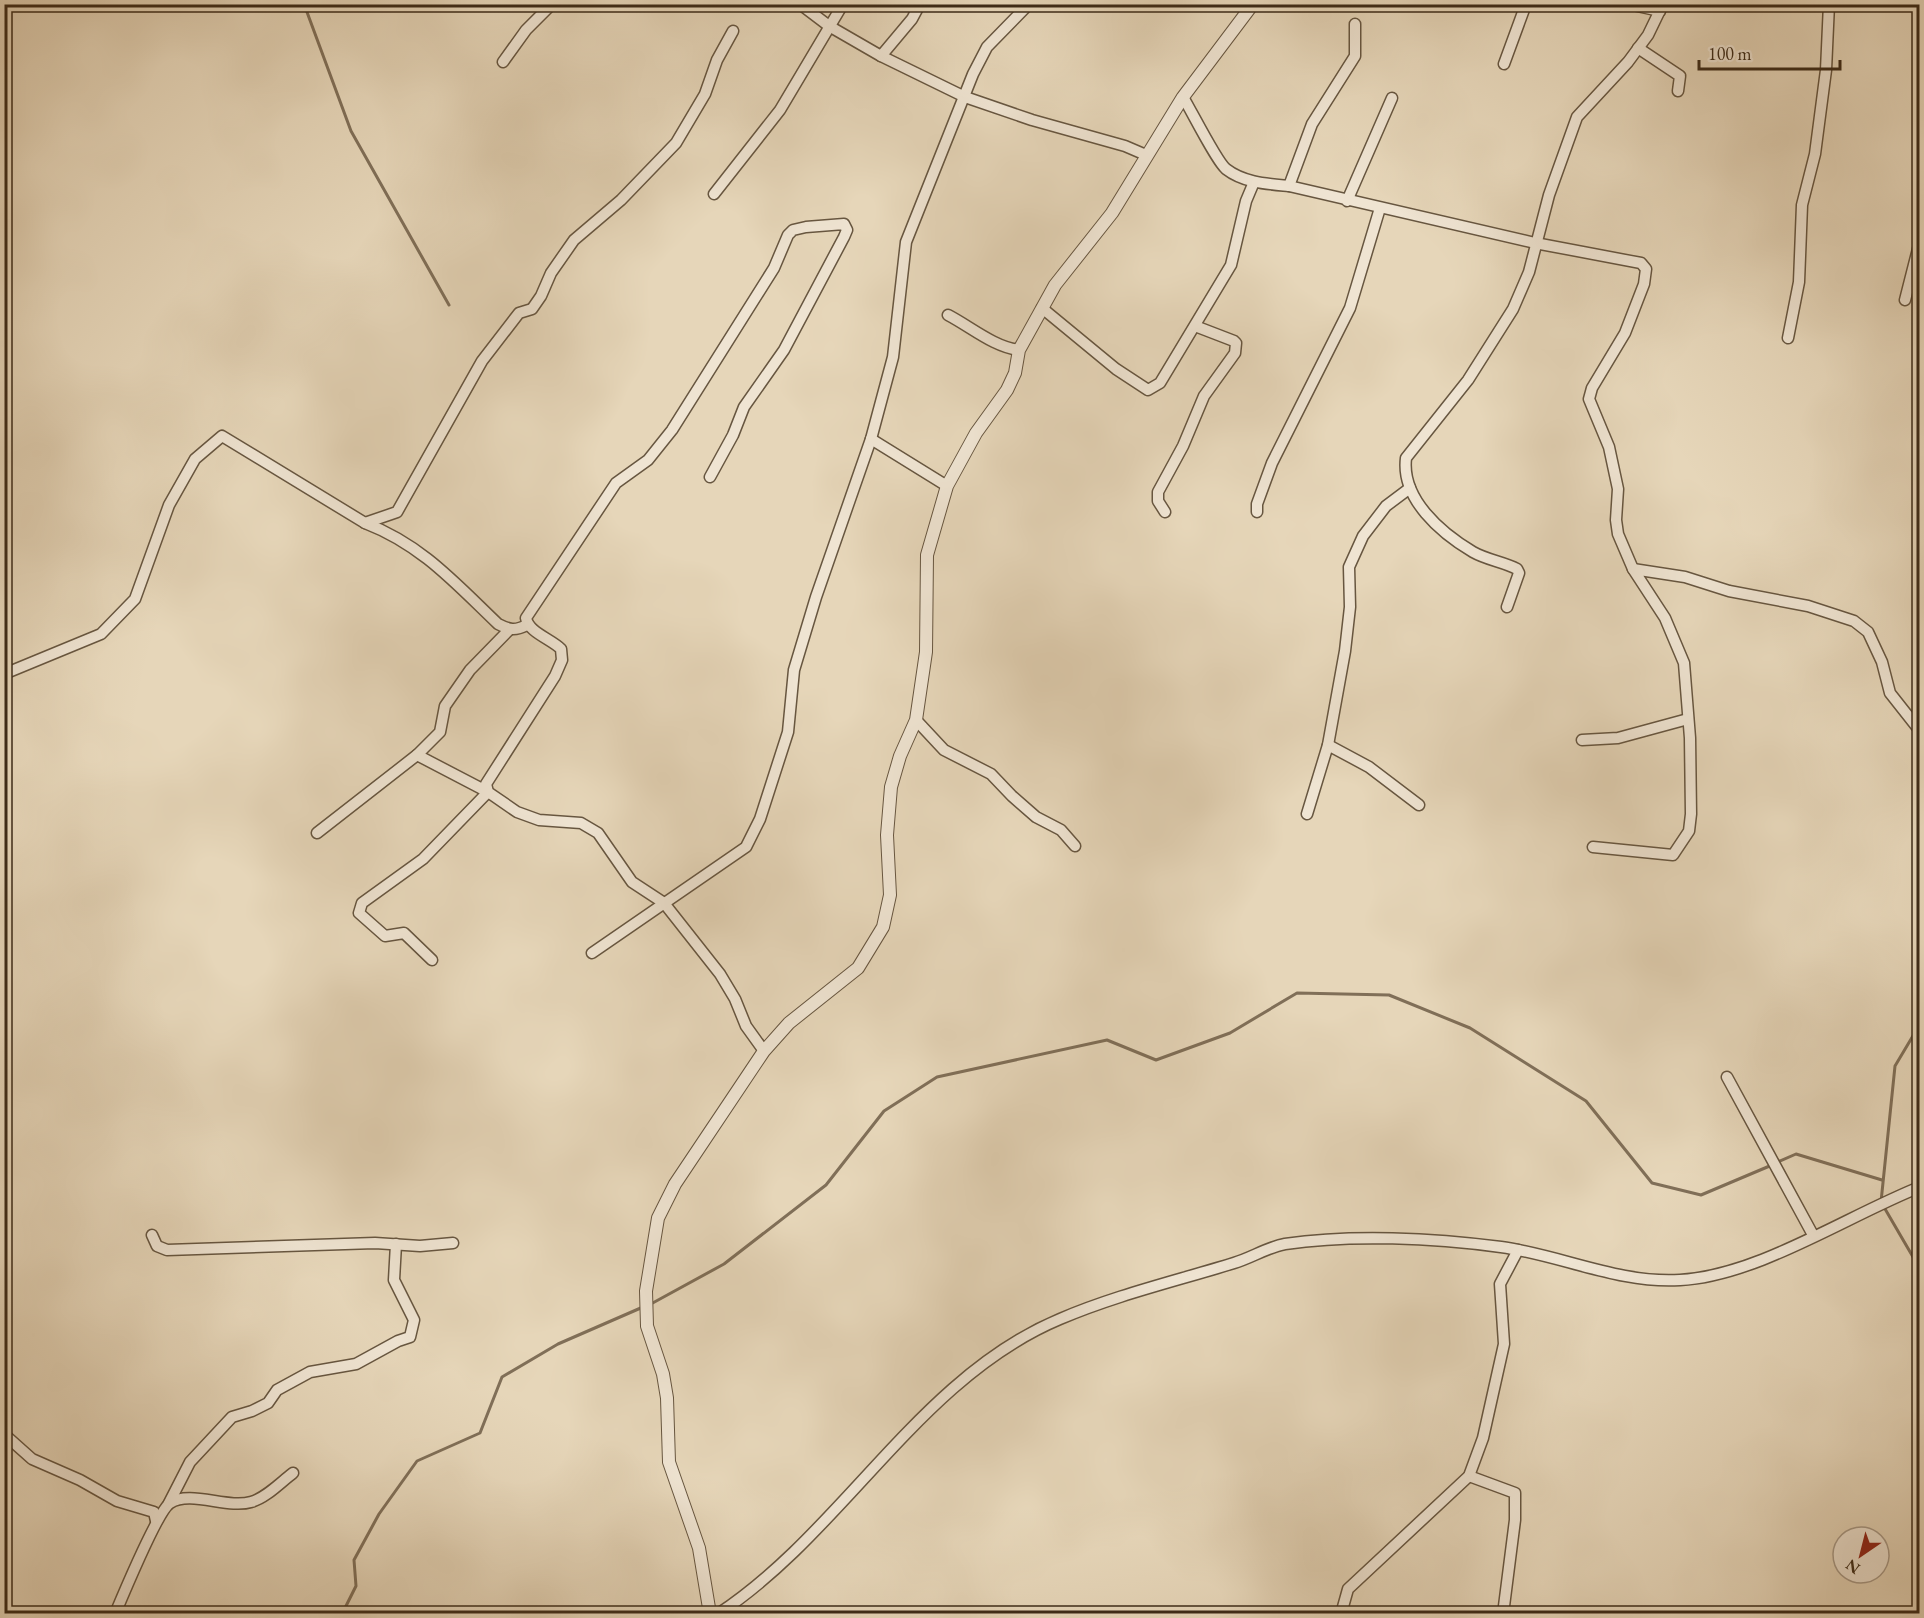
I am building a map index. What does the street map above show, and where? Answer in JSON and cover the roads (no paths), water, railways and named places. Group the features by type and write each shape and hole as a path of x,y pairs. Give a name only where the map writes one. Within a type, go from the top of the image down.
{"street":[{"path":"503,62 526,30 552,4"},
{"path":"800,4 829,26 881,56 965,97 1086,136 1125,146 1146,155"},
{"path":"714,194 780,110 843,4"},
{"path":"881,56 912,19 920,4"},
{"path":"592,953 746,847 760,819 788,732 797,659 871,439 892,357 906,242 987,47 1029,4"},
{"path":"710,1614 699,1548 669,1462 667,1398 663,1374 647,1326 646,1291 660,1212 675,1184 764,1051 789,1023 858,968 883,927 890,895 887,835 891,787 900,756 916,720 926,652 927,555 947,486 976,433 1007,390 1015,373 1019,350 1055,285 1112,213 1183,98 1253,4"},
{"path":"1504,64 1526,4"},
{"path":"1507,607 1519,573 1517,569 1475,553 1433,523 1410,488 1404,472 1406,458 1467,380 1513,309 1529,272 1535,243 1577,117 1638,48 1662,8 1629,4"},
{"path":"1788,338 1799,282 1802,205 1815,153 1826,70 1829,4"},
{"path":"1289,186 1312,124 1355,56 1355,24"},
{"path":"365,524 397,512 482,361 519,313 532,309 542,296 551,273 574,240 621,200 676,143 696,111 717,60 733,31"},
{"path":"1638,48 1680,76 1678,92"},
{"path":"1183,98 1220,163 1233,173 1254,182 1289,186 1535,243 1641,263 1646,269 1644,284 1625,333 1592,388 1589,399 1609,447 1618,489 1616,520 1618,534 1633,569 1665,618 1684,663 1691,814 1689,831 1673,855 1593,848"},
{"path":"1347,201 1392,98"},
{"path":"1042,309 1116,369 1148,390 1160,383 1231,265 1246,201 1254,182"},
{"path":"1257,512 1257,504 1272,463 1350,308 1380,208"},
{"path":"488,792 486,784 555,676 562,660 561,649 527,625 526,618 598,506 616,483 648,460 672,430 774,268 788,235 799,228 844,224 847,230 844,237 809,305 784,350 744,407 733,435 710,477"},
{"path":"1905,300 1920,241"},
{"path":"948,315 973,327 1002,348 1019,350"},
{"path":"1165,512 1158,501 1158,492 1183,446 1204,396 1237,347 1234,341 1195,326"},
{"path":"4,674 101,634 135,599 169,505 195,459 222,436 365,524 395,536 429,557 498,624 509,630 518,630 527,625"},
{"path":"871,439 947,486"},
{"path":"1307,814 1328,745 1345,651 1350,607 1349,567 1369,529 1386,506 1410,488"},
{"path":"1633,569 1685,577 1729,591 1808,606 1854,621 1868,632 1882,662 1890,693 1920,731"},
{"path":"317,832 417,755 441,732 445,706 470,670 509,630"},
{"path":"1582,740 1618,738 1688,719"},
{"path":"916,720 944,750 991,774 1036,817 1061,830 1075,846"},
{"path":"1328,745 1369,767 1419,804"},
{"path":"417,755 488,792 517,812 539,820 581,823 598,833 632,882 664,903 720,974 735,999 746,1026 764,1051"},
{"path":"432,960 404,933 385,936 359,913 362,903 423,859 488,792"},
{"path":"1726,1077 1813,1235"},
{"path":"717,1614 753,1588 835,1512 954,1387 1004,1348 1060,1319 1240,1262 1282,1244 1334,1238 1432,1240 1518,1250 1634,1277 1682,1280 1726,1271 1920,1187"},
{"path":"152,1235 157,1246 167,1250 375,1243 420,1246 453,1243"},
{"path":"115,1614 156,1521 169,1503 190,1462 232,1417 268,1403 277,1390 310,1372 356,1364 410,1337 414,1320 394,1280 396,1244"},
{"path":"1341,1614 1348,1589 1469,1476 1483,1438 1504,1344 1500,1284 1518,1250"},
{"path":"4,1434 32,1459 65,1473 117,1501 154,1512 156,1521"},
{"path":"169,1503 184,1498 217,1503 251,1502 293,1473"},
{"path":"1469,1476 1515,1493 1515,1520 1503,1614"}],"waterway":[{"path":"304,4 351,131 449,305"},
{"path":"649,1305 724,1264 826,1185 884,1111 937,1077 1107,1040 1156,1060 1230,1033 1297,993 1389,995 1470,1028 1586,1101 1652,1183 1701,1195 1772,1165"},
{"path":"1920,1024 1895,1066 1881,1202 1920,1269"},
{"path":"1778,1162 1796,1154 1882,1180"},
{"path":"342,1614 356,1586 354,1560 379,1514 417,1461 480,1433 502,1377 558,1344 643,1307"}]}
